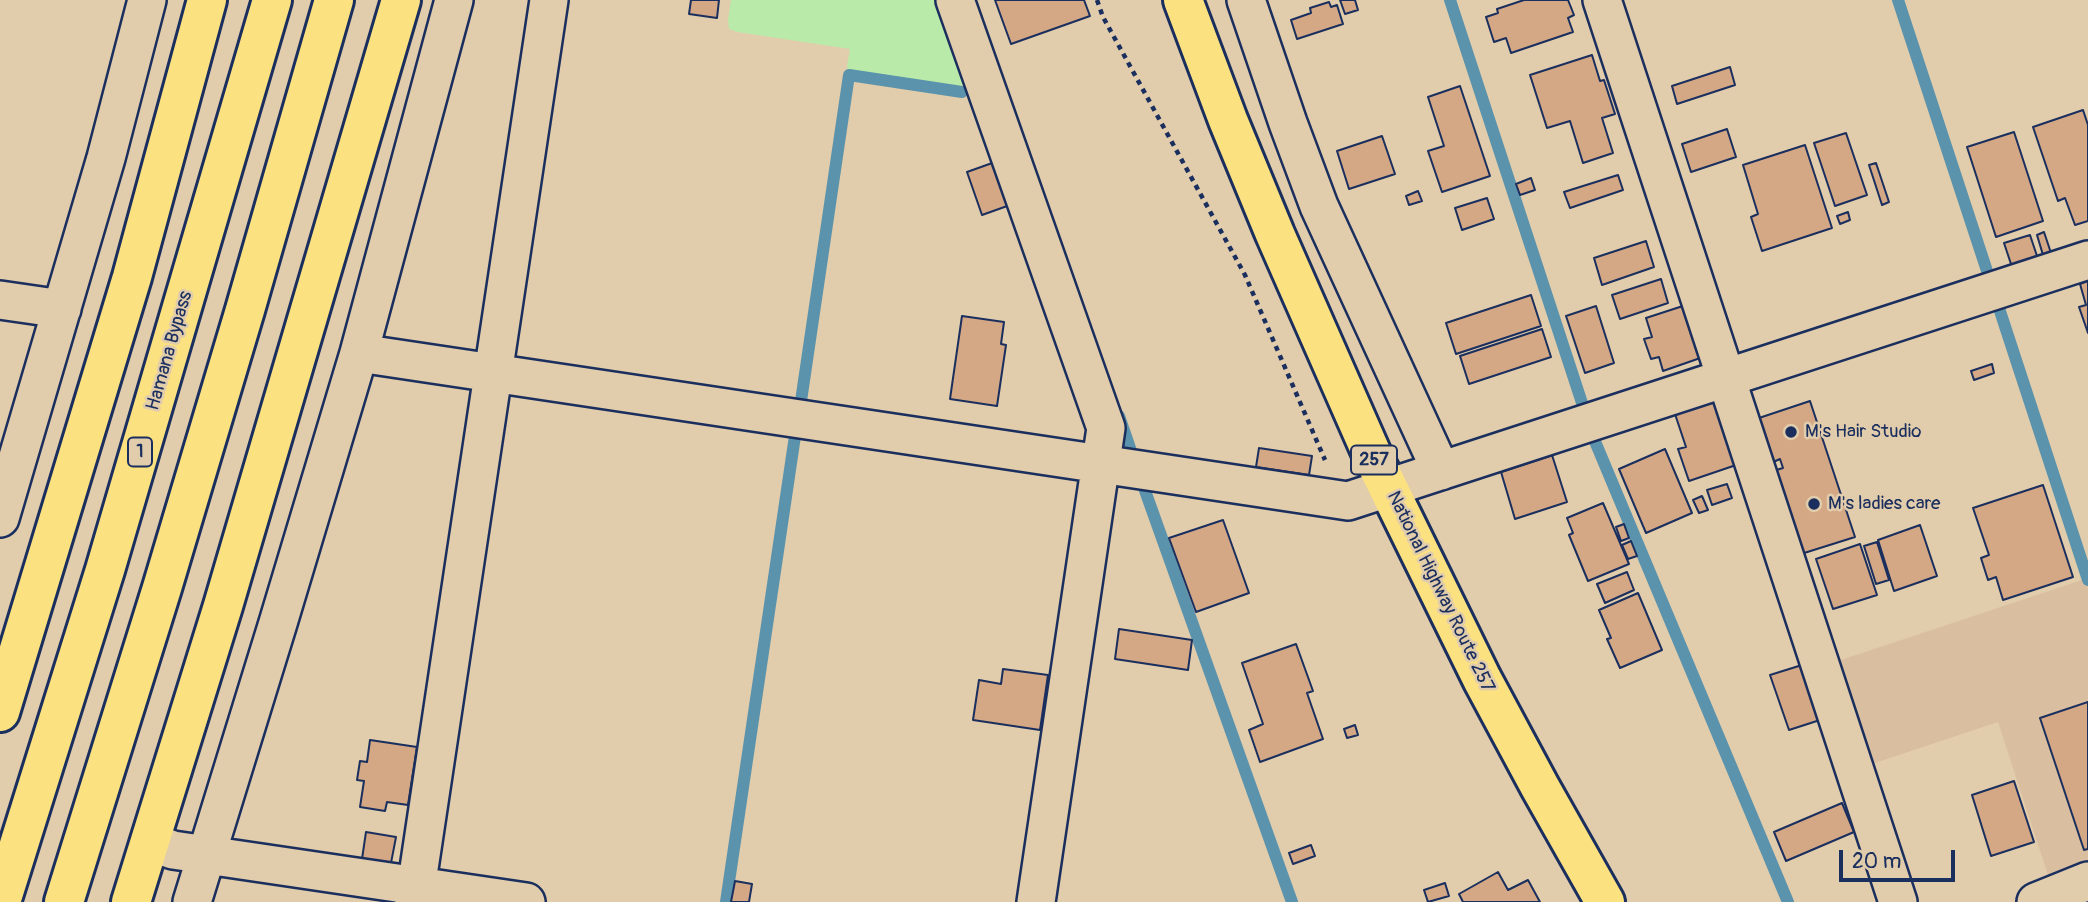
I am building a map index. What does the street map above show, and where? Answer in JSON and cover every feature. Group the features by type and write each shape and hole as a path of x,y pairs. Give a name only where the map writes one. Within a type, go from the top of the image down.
{"highway":[{"path":"0,712 132,276 207,0"},
{"name":"Hamana Bypass","path":"1,902 109,557 272,0"},
{"path":"64,902 178,535 334,0"},
{"path":"131,902 298,354 401,0"},
{"name":"National Highway Route 257","path":"1183,0 1275,234 1388,488 1489,691 1605,902"}],"street":[{"path":"0,518 106,158 147,0"},
{"path":"192,902 359,353 454,0"},
{"path":"415,894 549,0"},
{"path":"955,0 1106,428 1036,902"},
{"path":"1246,0 1319,206 1441,471"},
{"path":"1602,0 1898,902"},
{"path":"359,353 1348,501 2088,260"},
{"path":"0,300 62,309"},
{"path":"150,842 173,849 415,894 526,902"},
{"path":"2036,902 2086,886"}],"path":[{"path":"1097,0 1103,17 1245,275 1327,464"}],"shaded area":[{"path":"2085,579 2088,589 2088,863 2049,878 1998,722 1866,766 1832,663"}],"green space":[{"path":"731,0 942,0 967,78 962,86 954,88 852,73 847,66 850,49 729,29"}],"building":[{"path":"691,0 719,0 717,18 689,14"},
{"path":"995,0 1084,0 1090,16 1011,44"},
{"path":"1340,0 1355,0 1358,10 1345,14"},
{"path":"1524,0 1568,0 1574,15 1568,18 1573,32 1511,53 1506,38 1494,42 1486,17 1498,13 1497,9"},
{"path":"1329,2 1331,7 1337,5 1343,24 1297,39 1291,20 1311,13 1310,8"},
{"path":"1592,55 1600,81 1604,80 1615,114 1602,118 1613,153 1583,163 1570,121 1547,128 1530,75"},
{"path":"1730,67 1735,85 1677,104 1672,86"},
{"path":"1460,86 1490,176 1442,192 1428,151 1444,146 1428,97"},
{"path":"2083,110 2088,125 2088,221 2075,225 2065,198 2058,201 2033,127"},
{"path":"1727,129 1736,157 1691,172 1682,144"},
{"path":"2014,132 2043,221 1996,237 1967,147"},
{"path":"1846,133 1867,195 1835,206 1814,143"},
{"path":"1382,136 1395,174 1349,189 1337,151"},
{"path":"1805,145 1832,228 1762,251 1751,217 1758,214 1743,165"},
{"path":"995,162 1010,205 982,215 967,172"},
{"path":"1876,163 1889,202 1882,205 1869,165"},
{"path":"1618,175 1623,190 1570,208 1564,192"},
{"path":"1531,178 1535,190 1520,195 1516,184"},
{"path":"1418,191 1422,201 1409,205 1406,196"},
{"path":"1487,198 1494,219 1462,230 1455,208"},
{"path":"1848,212 1850,220 1840,224 1837,216"},
{"path":"2044,232 2051,253 2043,255 2037,235"},
{"path":"2030,235 2039,262 2013,270 2004,243"},
{"path":"1646,241 1654,267 1602,285 1594,258"},
{"path":"1661,279 1668,303 1620,319 1612,295"},
{"path":"2088,281 2088,333 2079,307 2086,305 2080,284"},
{"path":"1531,295 1541,326 1456,354 1446,323"},
{"path":"1689,304 1706,356 1663,371 1659,357 1651,359 1644,339 1652,337 1646,318"},
{"path":"1596,306 1614,363 1585,373 1566,316"},
{"path":"962,316 1004,322 1001,344 1006,345 997,406 950,399"},
{"path":"1542,329 1551,357 1469,384 1460,356"},
{"path":"1992,364 1994,373 1974,380 1971,371"},
{"path":"1721,400 1742,463 1689,481 1678,449 1686,447 1675,414"},
{"path":"1810,401 1855,537 1801,554 1773,471 1783,468 1780,459 1771,463 1756,419"},
{"path":"1259,448 1312,456 1309,475 1256,467"},
{"path":"1665,449 1692,513 1646,533 1619,469"},
{"path":"1552,455 1567,502 1515,519 1501,472"},
{"path":"1727,484 1732,498 1712,505 1707,490"},
{"path":"2043,485 2073,577 2003,600 1996,577 1988,580 1981,558 1989,555 1973,508"},
{"path":"1702,496 1708,510 1699,513 1693,500"},
{"path":"1603,503 1629,564 1588,581 1569,535 1573,533 1567,518"},
{"path":"1223,520 1249,593 1196,612 1169,538"},
{"path":"1624,524 1629,538 1621,541 1616,527"},
{"path":"1920,525 1937,576 1894,591 1878,540"},
{"path":"1631,541 1637,556 1628,559 1622,545"},
{"path":"1877,542 1889,580 1876,584 1864,546"},
{"path":"1860,544 1877,595 1833,609 1816,559"},
{"path":"1627,572 1634,590 1605,603 1597,584"},
{"path":"1638,593 1662,650 1620,668 1607,639 1611,638 1599,610"},
{"path":"1119,629 1192,640 1188,670 1115,659"},
{"path":"1296,644 1313,691 1307,693 1323,739 1260,762 1249,730 1263,724 1242,663"},
{"path":"1802,665 1820,720 1789,730 1770,675"},
{"path":"1003,669 1048,675 1040,730 973,720 979,680 1001,684"},
{"path":"2088,702 2088,849 2084,850 2040,718"},
{"path":"1355,725 1358,735 1347,738 1344,729"},
{"path":"370,740 417,747 408,805 387,802 385,811 360,807 364,781 357,780 360,761 367,762"},
{"path":"2014,781 2034,842 1991,856 1972,795"},
{"path":"1842,803 1854,832 1786,861 1774,832"},
{"path":"366,832 396,837 391,863 362,859"},
{"path":"1311,845 1315,856 1293,864 1289,853"},
{"path":"1498,872 1508,890 1528,880 1540,902 1463,902 1459,894"},
{"path":"735,881 752,884 749,902 731,902"},
{"path":"1445,883 1449,896 1428,902 1424,890"}],"waterway":[{"path":"1450,0 1583,406"},
{"path":"1898,0 1988,274"},
{"path":"801,401 849,75 962,92"},
{"path":"1999,308 2088,580"},
{"path":"1119,416 1131,451"},
{"path":"726,902 795,436"},
{"path":"1594,439 1788,902"},
{"path":"1143,485 1292,902"}],"place":[{"name":"M's Hair Studio","path":"1791,432"},
{"name":"M's ladies care","path":"1814,504"}]}
